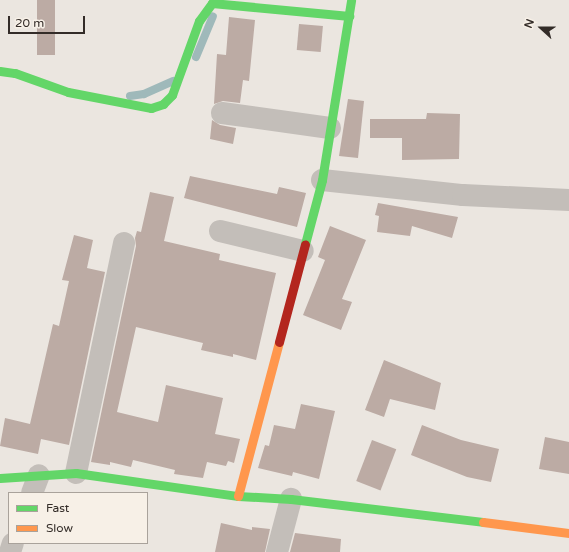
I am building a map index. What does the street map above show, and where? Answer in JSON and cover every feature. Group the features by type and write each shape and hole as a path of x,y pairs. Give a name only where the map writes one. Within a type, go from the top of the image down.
{"street":[{"path":"238,496 322,180 351,0"},
{"path":"0,71 15,73 68,92 151,108 163,104 172,95 199,20 212,3 349,16"},
{"path":"222,114 330,128"},
{"path":"322,180 463,195 569,200"},
{"path":"220,231 303,251"},
{"path":"76,473 124,243"},
{"path":"0,478 36,484 76,473 238,496 291,499 569,533"},
{"path":"277,552 291,499"}],"building":[{"path":"37,0 55,0 55,55 37,55"},
{"path":"229,17 255,20 249,81 243,80 240,103 223,101 214,104 217,54 226,55"},
{"path":"299,24 323,26 321,52 297,50"},
{"path":"348,99 364,101 358,158 339,156"},
{"path":"427,113 460,114 459,159 402,160 402,138 370,138 370,119 426,119"},
{"path":"212,120 220,125 236,128 233,144 210,139"},
{"path":"190,176 277,194 279,187 306,193 297,227 184,198"},
{"path":"150,192 174,197 164,241 220,254 219,260 276,273 256,360 233,354 233,357 201,350 203,343 136,327 117,412 158,422 166,385 223,398 215,434 240,439 234,463 228,461 226,466 207,462 203,478 174,474 175,470 133,460 131,467 110,462 110,465 91,462 136,246 135,238 137,231 141,232"},
{"path":"378,203 458,217 452,238 412,226 410,236 377,232 379,216 375,215"},
{"path":"330,226 366,240 342,299 352,302 341,330 303,315 325,260 318,257"},
{"path":"74,235 93,240 87,268 105,272 69,445 41,439 38,454 0,446 5,418 30,424 53,324 59,326 69,281 62,280"},
{"path":"384,360 441,383 435,410 390,399 384,417 365,410"},
{"path":"301,404 335,411 319,479 293,472 292,476 258,468 265,445 269,446 274,425 295,429"},
{"path":"422,425 461,440 499,449 491,482 467,477 411,455"},
{"path":"545,437 569,442 569,474 539,469"},
{"path":"372,440 396,449 381,490 356,481"},
{"path":"221,523 252,530 252,527 270,529 265,552 215,552"},
{"path":"295,533 341,539 340,552 290,552"}],"waterway":[{"path":"196,57 213,16"},
{"path":"130,96 144,94 173,81"}],"traffic: fast":[{"path":"305,244 322,180 351,0"},
{"path":"0,71 15,73 68,92 151,108 163,104 172,95 199,21 212,3 349,16"},
{"path":"0,478 76,473 238,496 291,499 483,522"}],"traffic: slow":[{"path":"238,496 279,342"},
{"path":"483,522 569,533"}],"traffic: jam":[{"path":"279,342 305,244"}]}
